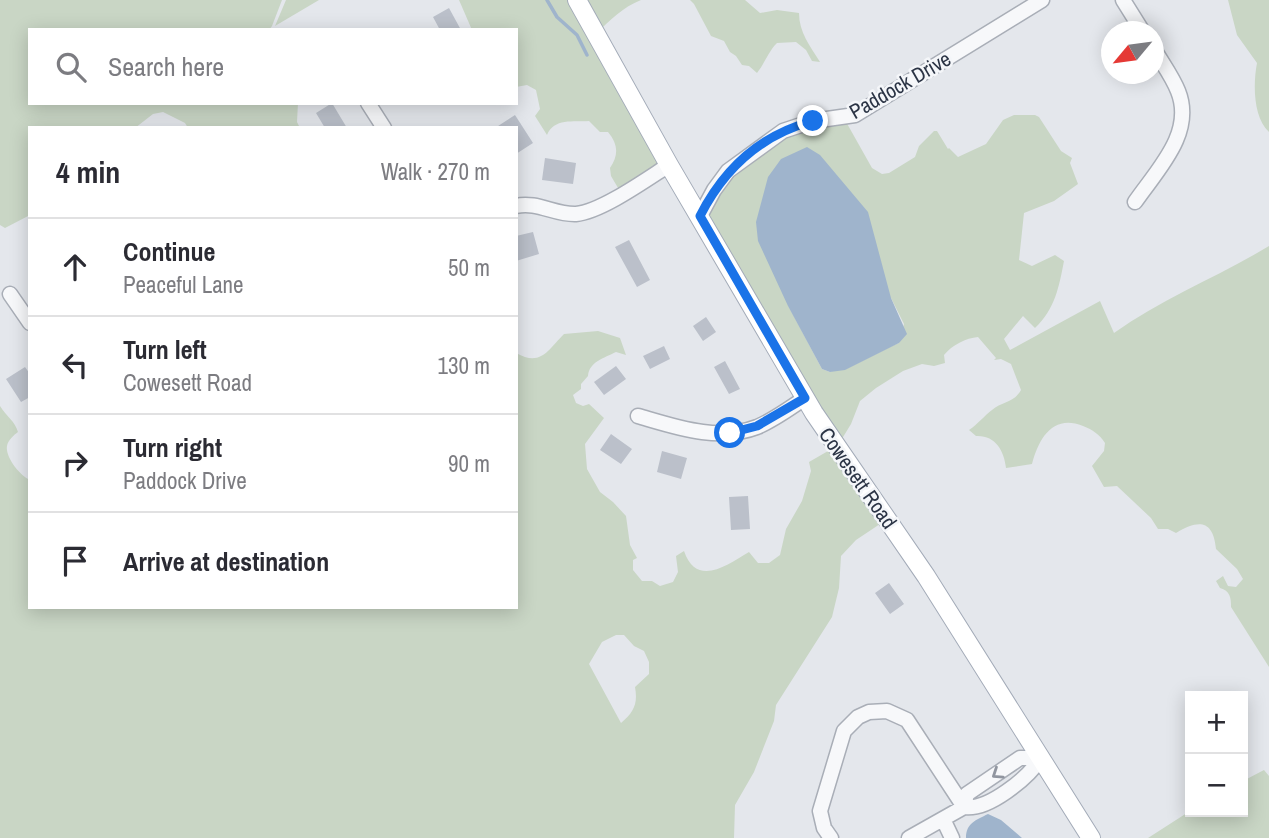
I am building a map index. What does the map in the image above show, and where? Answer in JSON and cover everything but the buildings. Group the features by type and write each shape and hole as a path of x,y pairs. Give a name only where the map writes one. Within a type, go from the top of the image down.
{"main road":[{"name":"Cowesett Road","path":"577,0 669,165 805,398 926,576 1091,838"}],"street":[{"name":"Paddock Drive","path":"700,216 713,190 728,171 783,131 813,121 855,115 1042,0"},
{"path":"1123,0 1136,21"},
{"path":"1135,202 1178,138 1181,102 1178,91 1164,67"},
{"path":"369,105 383,126"},
{"path":"518,206 526,204 576,214 607,202 669,165"},
{"path":"10,294 28,320"},
{"path":"638,416 701,432 730,433 757,426 805,398"},
{"path":"831,838 824,828 820,811 844,731 858,717 869,712 887,711 907,720 964,807"},
{"path":"909,838 964,807 967,794 1020,758 1041,758"},
{"path":"943,819 952,838"}],"green space":[{"path":"0,0 282,0 270,28 28,28 28,105 298,105 299,126 187,126 163,112 153,114 138,126 28,126 28,216 5,228 0,225"},
{"path":"286,0 319,0 275,26"},
{"path":"459,0 641,0 623,10 596,34 667,162 621,193 611,176 610,168 616,150 608,132 600,132 589,121 571,121 559,123 547,135 535,116 540,109 536,90 527,85 518,87 518,28 471,28"},
{"path":"690,0 745,0 760,13 777,10 799,13 803,33 820,62 812,61 806,50 796,42 777,43 757,73 749,66 742,65 724,41 711,36"},
{"path":"1228,0 1269,0 1269,132 1257,109 1257,63 1237,35"},
{"path":"1014,115 1035,115 1061,151 1072,158 1070,163 1078,184 1054,201 1024,213 1019,260 1032,266 1055,255 1064,261 1052,305 1035,328 1023,316 1004,339 1010,350 1100,301 1114,333 1152,309 1269,246 1269,667 1231,607 1229,595 1216,581 1223,576 1228,586 1236,587 1243,579 1237,569 1216,549 1212,532 1208,527 1198,524 1176,533 1168,529 1158,529 1151,518 1117,486 1104,487 1092,466 1104,451 1105,443 1096,433 1083,426 1063,423 1043,437 1032,464 1006,468 997,445 969,430 1021,390 1011,364 1001,359 994,360 996,358 978,337 964,340 951,348 944,355 945,363 934,366 922,364 903,371 876,388 860,401 840,442 886,520 856,540 841,556 839,588 832,617 776,705 774,721 754,772 735,805 734,838 0,838 0,406 18,432 8,444 8,455 28,479 28,609 518,609 518,354 538,357 548,351 564,334 598,331 620,338 626,355 616,352 598,361 591,367 581,389 573,395 576,403 583,406 589,404 604,418 585,444 587,469 600,492 626,516 630,545 637,558 633,560 633,570 642,581 652,581 660,586 673,582 678,572 676,556 684,551 697,569 704,571 722,567 749,552 758,563 769,563 780,555 786,529 802,501 811,471 809,462 835,447 700,214 712,192 782,133 845,120 872,168 882,174 889,173 915,157 919,146 934,131 937,131 948,149 958,157 986,144 1003,120","holes":["891,298 904,324 899,343 830,372 822,369 788,305","616,635 624,635 634,646 644,651 649,662 649,674 635,687 634,707 621,723 589,664 602,642"]},
{"path":"1264,770 1269,776 1269,838 1148,838 1185,814 1185,817 1248,817 1248,778"}],"water":[{"path":"807,147 820,155 868,212 891,298 907,334 899,343 845,370 830,372 822,369 788,306 758,241 756,222 768,177 781,159"},
{"path":"988,814 1001,820 1022,838 966,838 970,825"}],"waterway":[{"path":"547,0 557,17 577,35 587,55"}],"route":[{"path":"730,433 757,426 805,398 700,216 713,190 728,171 783,131 813,121"}]}
